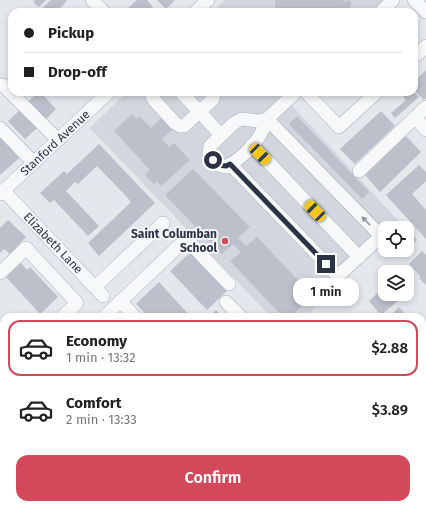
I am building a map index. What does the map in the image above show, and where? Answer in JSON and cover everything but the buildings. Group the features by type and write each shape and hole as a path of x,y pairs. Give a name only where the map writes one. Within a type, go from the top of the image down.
{"street":[{"path":"92,0 100,8"},
{"path":"199,8 208,0"},
{"path":"385,8 393,0"},
{"path":"414,0 426,12"},
{"path":"3,85 8,90"},
{"path":"14,96 58,140"},
{"name":"Stanford Avenue","path":"2,192 105,96"},
{"path":"152,96 175,123 180,126 184,126 212,100 214,96"},
{"path":"185,96 221,135"},
{"path":"267,119 242,119 234,123 210,146 209,153 213,160 218,165 226,166 234,162 259,138 265,128 267,119 292,96"},
{"path":"310,96 339,127 373,96"},
{"path":"359,171 426,107"},
{"path":"415,118 426,130"},
{"path":"230,164 337,276 340,276 379,238 379,234 267,119"},
{"path":"0,128 34,163"},
{"path":"252,145 359,257"},
{"name":"Elizabeth Lane","path":"2,192 99,291 163,223"},
{"path":"108,313 186,239 229,284"},
{"path":"0,273 26,248 77,303 66,313"},
{"path":"120,301 131,313"},
{"path":"226,302 237,313"}],"shaded area":[{"path":"225,0 393,0 385,8 216,8"},
{"path":"123,96 292,96 287,100 398,221 378,221 378,248 309,313 267,313 90,128"}],"place":[{"name":"Saint Columban School","path":"225,241"}],"route":[{"path":"213,160 218,165 226,166 230,164 326,264"}]}
